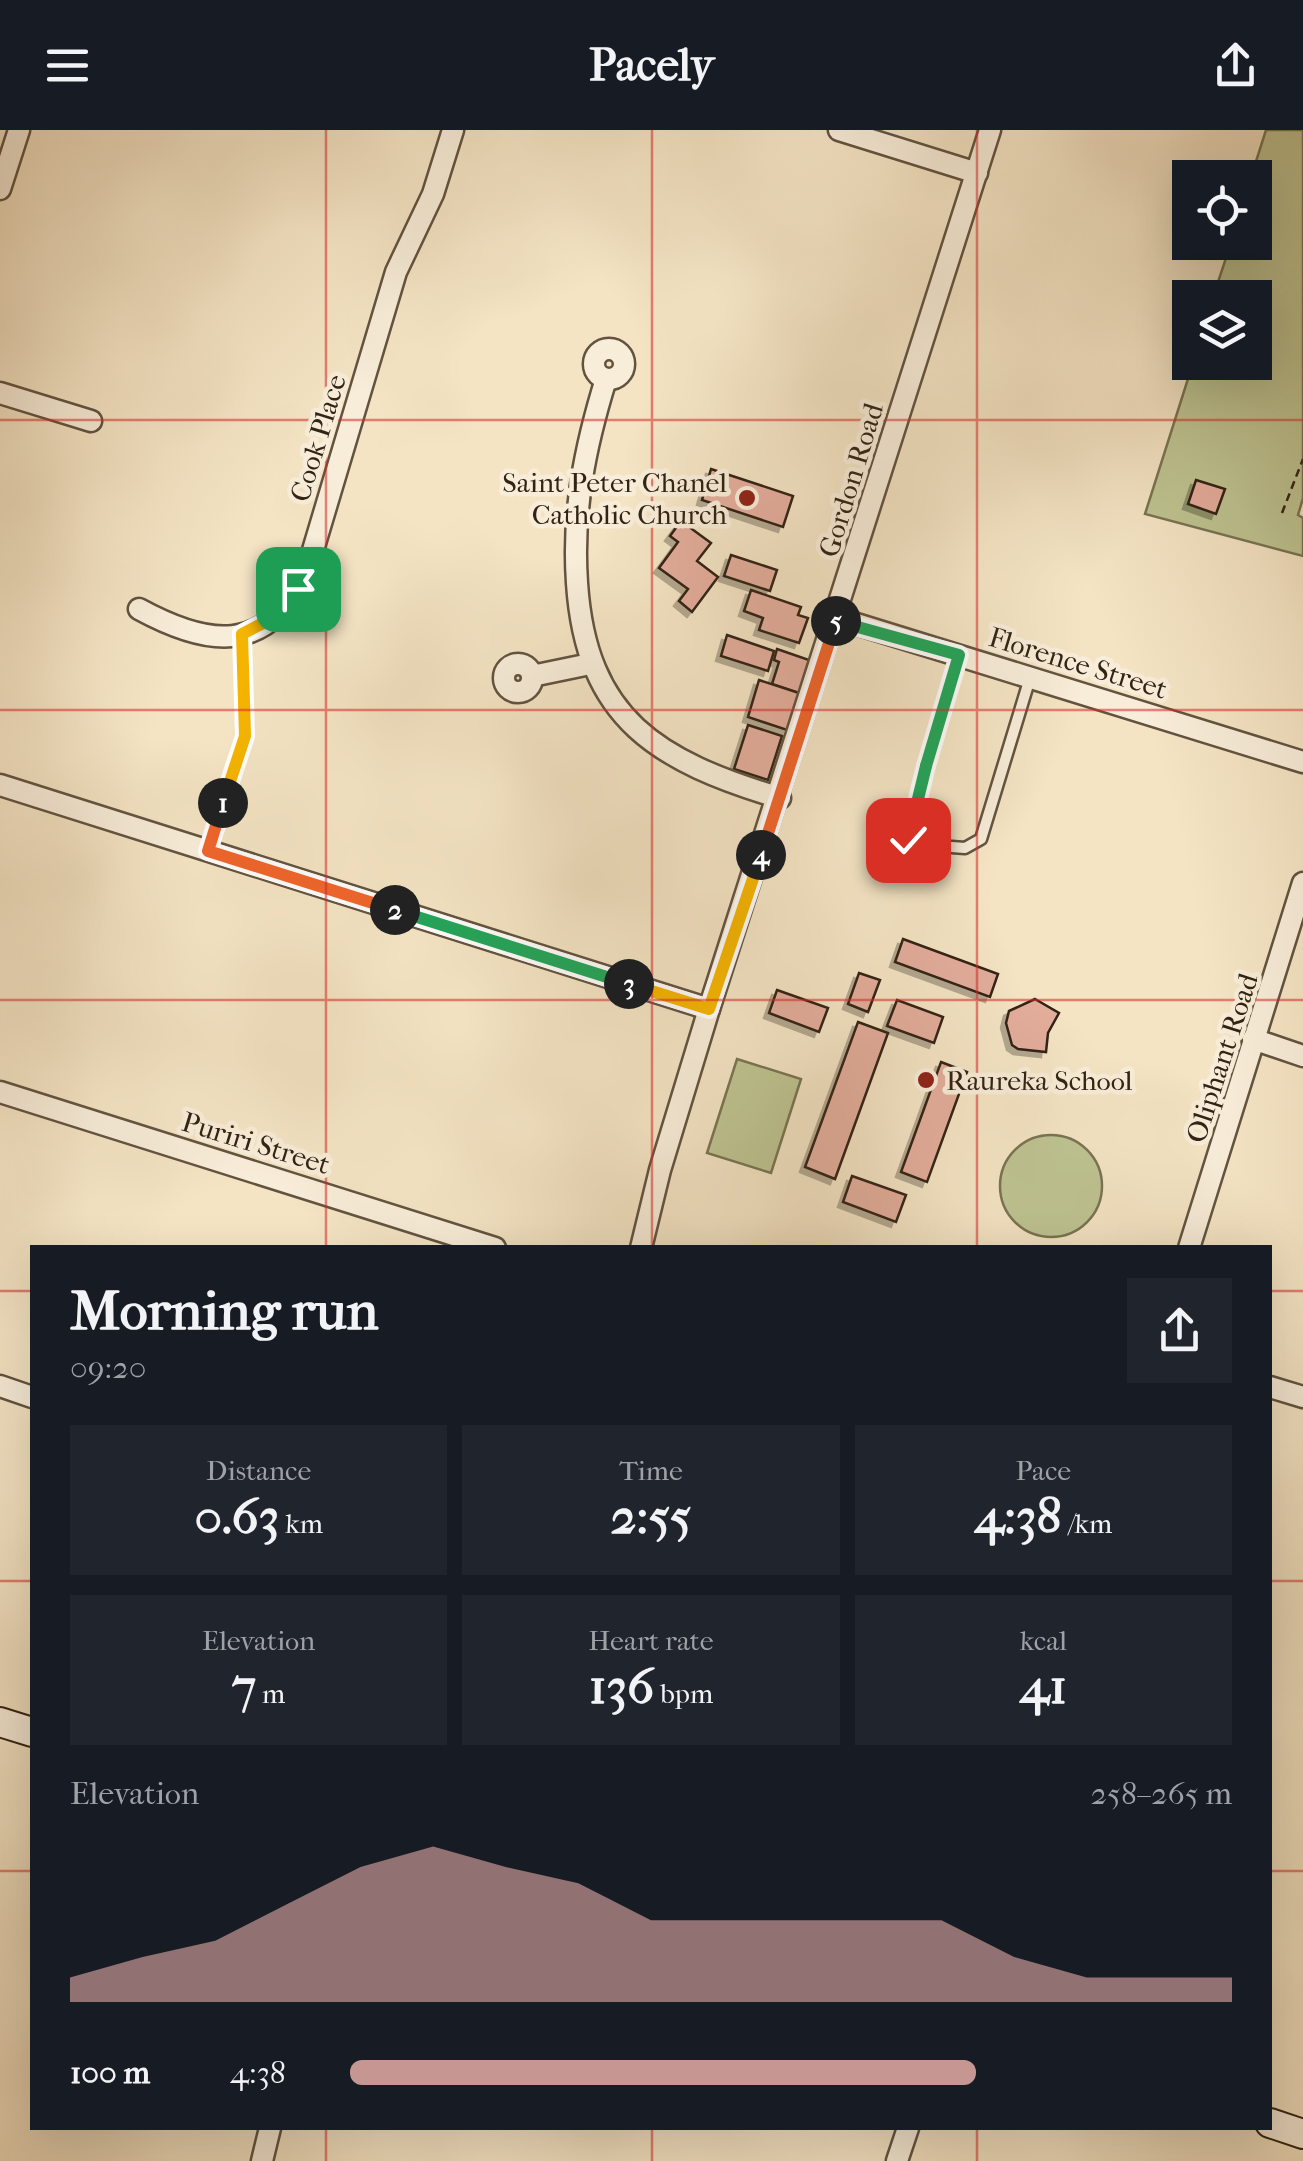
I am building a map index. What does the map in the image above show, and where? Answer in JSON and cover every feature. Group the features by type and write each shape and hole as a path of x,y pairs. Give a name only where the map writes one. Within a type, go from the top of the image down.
{"main road":[{"path":"0,1722 30,1731"},
{"path":"1272,2125 1303,2134"}],"street":[{"path":"0,189 18,130"},
{"name":"Cook Place","path":"242,634 279,615 305,577 396,272 433,194 453,130"},
{"path":"839,130 977,173"},
{"name":"Gordon Road","path":"642,1245 709,1009 780,798 990,130"},
{"path":"606,379 586,446 576,513 578,608 590,664 621,713 655,744 723,781 780,798"},
{"path":"0,393 91,420"},
{"path":"139,609 197,636 242,634"},
{"name":"Florence Street","path":"837,618 1303,762"},
{"path":"532,676 590,664"},
{"path":"0,785 709,1009"},
{"name":"Oliphant Road","path":"1190,1245 1253,1039 1288,942 1303,883"},
{"path":"1253,1039 1303,1056"},
{"name":"Puriri Street","path":"0,1092 486,1245"},
{"path":"0,1386 30,1395"},
{"path":"1272,1387 1303,1397"},
{"path":"262,2161 270,2130"},
{"path":"897,2161 907,2130"}],"lane":[{"path":"959,655 906,832 912,844 965,848 981,839 1030,677"}],"path":[{"path":"1282,513 1303,459"},
{"path":"208,851 245,736 242,634"}],"green space":[{"path":"1266,130 1303,130 1303,498 1298,515 1303,518 1303,556 1145,514 1188,380 1272,380 1272,280 1219,280 1225,260 1272,260 1272,160 1256,160"},
{"path":"737,1059 801,1079 771,1173 707,1153"},
{"path":"1051,1135 1071,1139 1087,1150 1098,1166 1102,1186 1098,1206 1087,1222 1071,1233 1051,1237 1031,1233 1015,1222 1004,1206 1000,1186 1004,1166 1015,1150 1031,1139"}],"building":[{"name":"Saint Peter Chanel Catholic Church","path":"711,469 793,496 783,527 702,500"},
{"path":"1196,480 1225,489 1216,514 1188,504"},
{"path":"681,521 711,543 697,561 718,577 692,612 679,601 688,589 659,568 678,542 670,536"},
{"path":"731,555 777,570 770,591 724,576"},
{"path":"751,590 801,607 798,615 808,618 799,643 759,630 763,618 744,611"},
{"path":"727,635 774,651 768,671 721,656"},
{"path":"777,649 809,660 799,693 772,684 779,662 774,660"},
{"path":"759,680 799,693 787,730 748,717"},
{"path":"748,725 782,736 768,780 734,769"},
{"path":"903,939 998,974 990,997 895,962"},
{"path":"859,973 880,980 868,1012 848,1004"},
{"path":"777,990 828,1008 819,1032 769,1013"},
{"path":"1035,999 1059,1013 1048,1033 1046,1052 1012,1045 1006,1023 1009,1011"},
{"path":"897,1000 943,1017 934,1043 887,1026"},
{"path":"858,1022 888,1033 835,1179 805,1167"},
{"path":"941,1062 967,1072 927,1182 901,1172"},
{"path":"852,1176 906,1195 896,1222 843,1202"}],"place":[{"name":"Saint Peter Chanel Catholic Church","path":"747,498"},
{"name":"Raureka School","path":"926,1080"}],"route":[{"path":"298,589 279,615 242,634 245,736 208,851 709,1009 837,618 959,655 906,832 908,840"}]}
